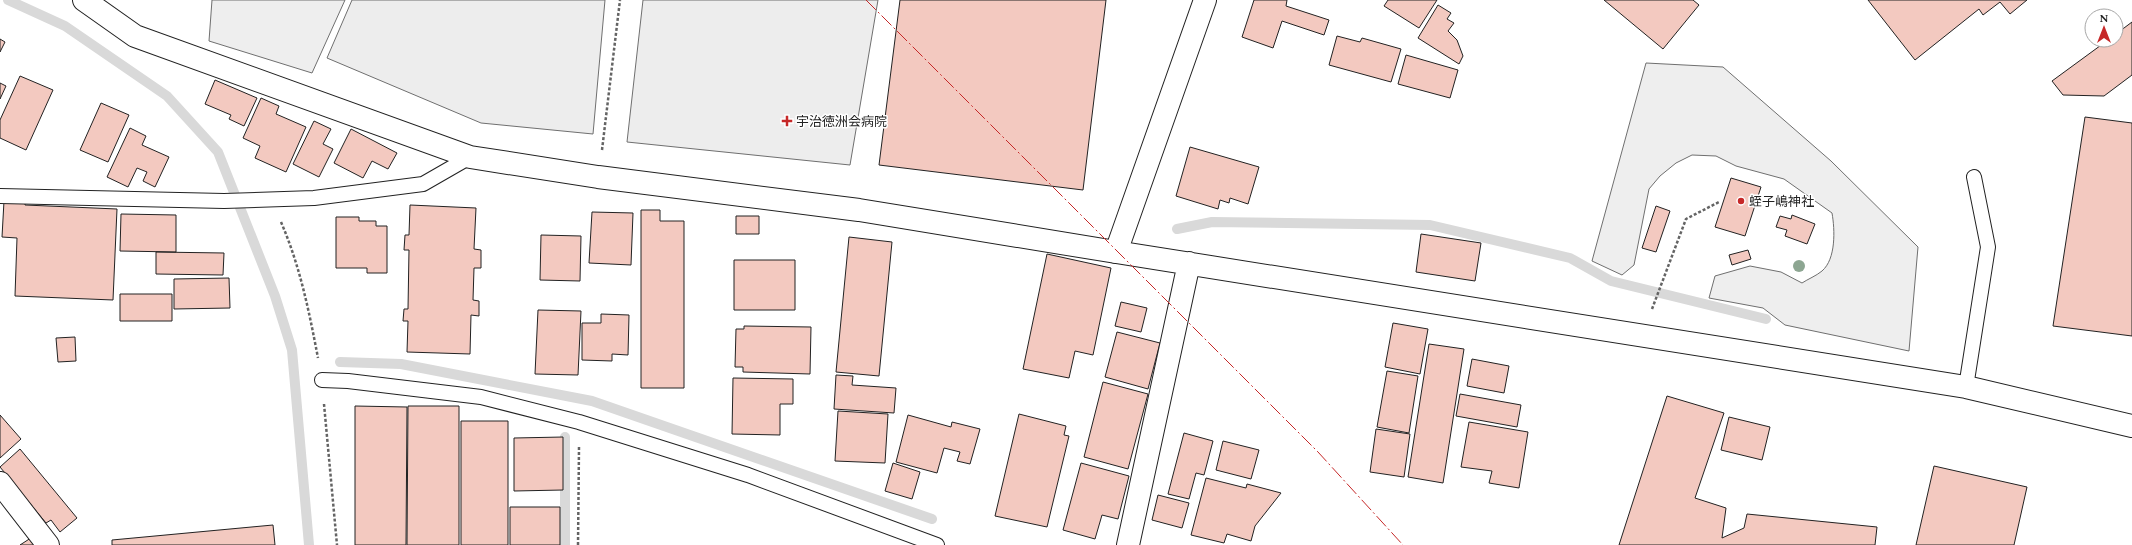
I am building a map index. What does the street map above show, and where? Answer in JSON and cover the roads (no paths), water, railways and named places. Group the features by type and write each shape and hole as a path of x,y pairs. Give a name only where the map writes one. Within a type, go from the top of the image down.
{"street":[{"path":"84,0 135,36 470,157 598,177 859,210 1966,387 2132,426"},
{"path":"1116,252 1205,0"},
{"path":"1128,545 1189,263"},
{"path":"0,483 48,545"}],"lane":[{"path":"0,196 224,201 314,198 423,184 470,157"},
{"path":"1966,387 1988,247 1974,177"},
{"path":"322,380 348,381 480,397 579,422 748,475 937,545"}],"waterway":[{"path":"8,0 65,26 167,96 218,152 275,296 292,350 309,545"},
{"path":"1177,229 1212,222 1430,225 1570,258 1611,281 1766,319"},
{"path":"340,362 401,364 592,401 932,519"},
{"path":"565,437 565,545"}],"place":[{"name":"宇治徳洲会病院","path":"787,121"},
{"name":"蛭子嶋神社","path":"1741,201"}]}
